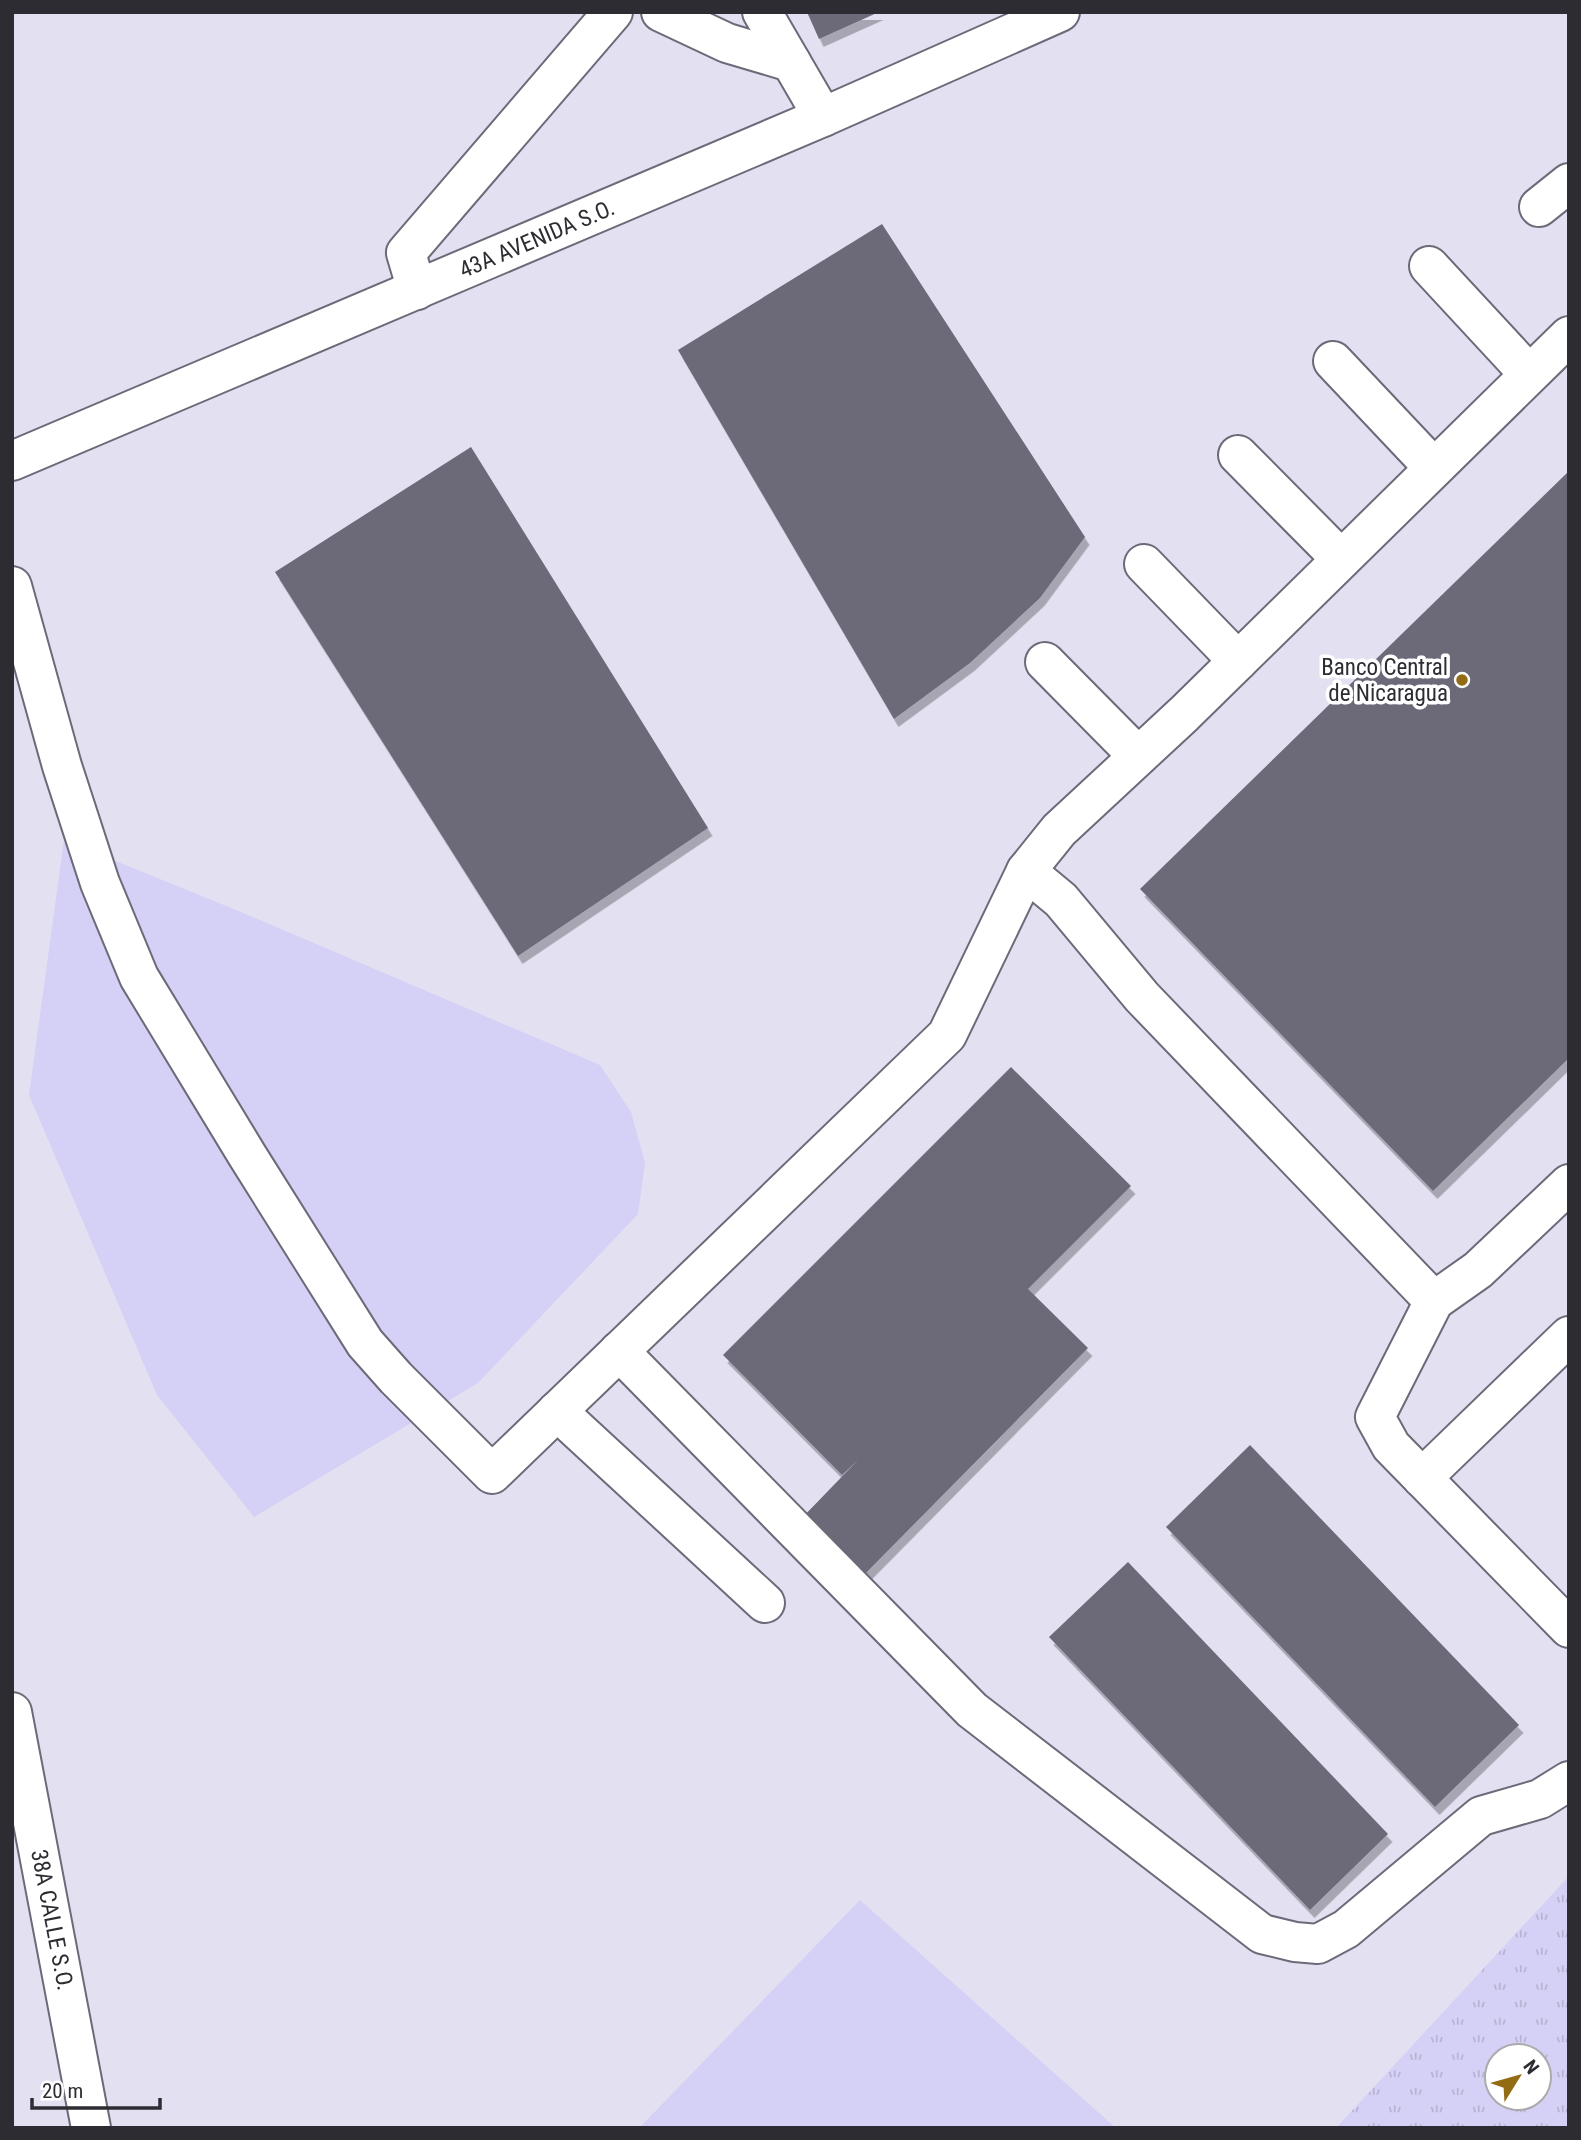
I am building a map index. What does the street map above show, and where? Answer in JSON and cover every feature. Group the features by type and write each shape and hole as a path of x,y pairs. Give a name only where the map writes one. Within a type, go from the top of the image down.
{"street":[{"path":"416,290 406,253 613,12"},
{"path":"661,12 727,43 791,62"},
{"path":"762,12 823,117"},
{"name":"43A AVENIDA S.O.","path":"12,461 823,117 1060,12"},
{"path":"1539,207 1569,183"},
{"path":"1429,266 1529,374"},
{"path":"12,586 62,766 100,883 139,977 365,1343 396,1378 492,1474 947,1035 1026,871 1059,830 1238,661 1569,336"},
{"path":"1333,361 1434,468"},
{"path":"1238,455 1341,559"},
{"path":"1144,564 1238,661"},
{"path":"1045,662 1138,756"},
{"path":"1026,871 1061,900 1142,997 1434,1301"},
{"path":"1569,1184 1478,1270 1434,1301 1375,1417 1391,1446 1569,1628"},
{"path":"1422,1478 1569,1336"},
{"path":"619,1351 972,1710 1262,1934 1318,1944 1346,1929 1481,1816 1540,1798 1569,1781"},
{"path":"557,1411 765,1603"},
{"name":"38A CALLE S.O.","path":"12,1712 91,2128"}],"green space":[{"path":"64,840 241,912 600,1065 631,1112 645,1163 638,1214 478,1383 254,1517 157,1395 29,1095"},
{"path":"1569,1876 1569,2128 1336,2128"},
{"path":"860,1900 1116,2128 639,2128"}],"building":[{"path":"807,12 879,12 819,39"},
{"path":"882,224 1085,537 1040,598 970,663 894,719 678,350"},
{"path":"471,447 708,828 518,956 275,572"},
{"name":"Banco Central de Nicaragua","path":"1569,471 1569,1058 1433,1191 1140,889"},
{"path":"1011,1067 1131,1186 1028,1289 1088,1348 859,1580 799,1521 858,1460 842,1475 723,1355"},
{"path":"1250,1445 1519,1725 1435,1807 1166,1527"},
{"path":"1128,1562 1388,1834 1310,1910 1049,1637"}],"place":[{"name":"Banco Central de Nicaragua","path":"1462,680"}]}
